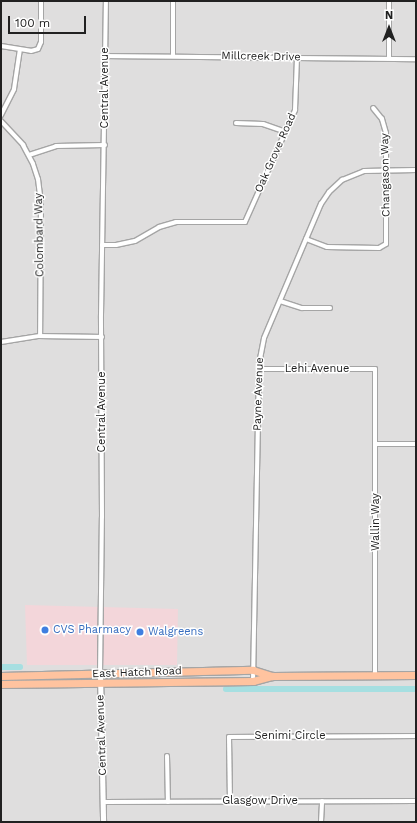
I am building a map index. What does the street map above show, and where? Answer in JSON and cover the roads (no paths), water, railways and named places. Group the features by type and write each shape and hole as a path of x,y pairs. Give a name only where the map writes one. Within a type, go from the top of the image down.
{"main road":[{"name":"East Hatch Road","path":"1,676 253,670 272,676"},
{"name":"East Hatch Road","path":"1,684 253,681 272,676 416,675"}],"street":[{"path":"1,46 31,51 38,49 41,42 41,1"},
{"name":"Central Avenue","path":"103,822 100,674 102,245 105,145 106,1"},
{"path":"173,1 173,56"},
{"path":"389,1 389,58"},
{"path":"1,115 14,89 20,49"},
{"name":"Millcreek Drive","path":"105,56 416,59"},
{"name":"Oak Grove Road","path":"102,245 116,245 135,241 158,227 176,222 245,222 286,132 296,103 297,58"},
{"name":"Changason Way","path":"306,240 327,246 379,248 385,246 386,133 382,119 373,108"},
{"name":"Colombard Way","path":"1,121 16,136 29,156 38,179 40,191 40,336"},
{"path":"236,123 263,124 286,132"},
{"path":"29,156 56,146 105,145"},
{"name":"Payne Avenue","path":"253,681 259,369 264,338 321,204 335,185 357,173 385,170 416,170"},
{"path":"280,301 302,308 330,308"},
{"path":"1,342 40,336 102,337"},
{"name":"Lehi Avenue","path":"259,369 375,369"},
{"name":"Wallin Way","path":"375,369 375,675"},
{"path":"376,444 416,444"},
{"name":"Senimi Circle","path":"230,801 229,737 416,736"},
{"path":"167,756 168,802"},
{"path":"321,822 322,801"},
{"name":"Glasgow Drive","path":"103,802 416,801"}],"waterway":[{"path":"1,667 20,667"},
{"path":"226,689 416,689"}],"place":[{"name":"CVS Pharmacy","path":"45,630"},
{"name":"Walgreens","path":"140,632"}]}
